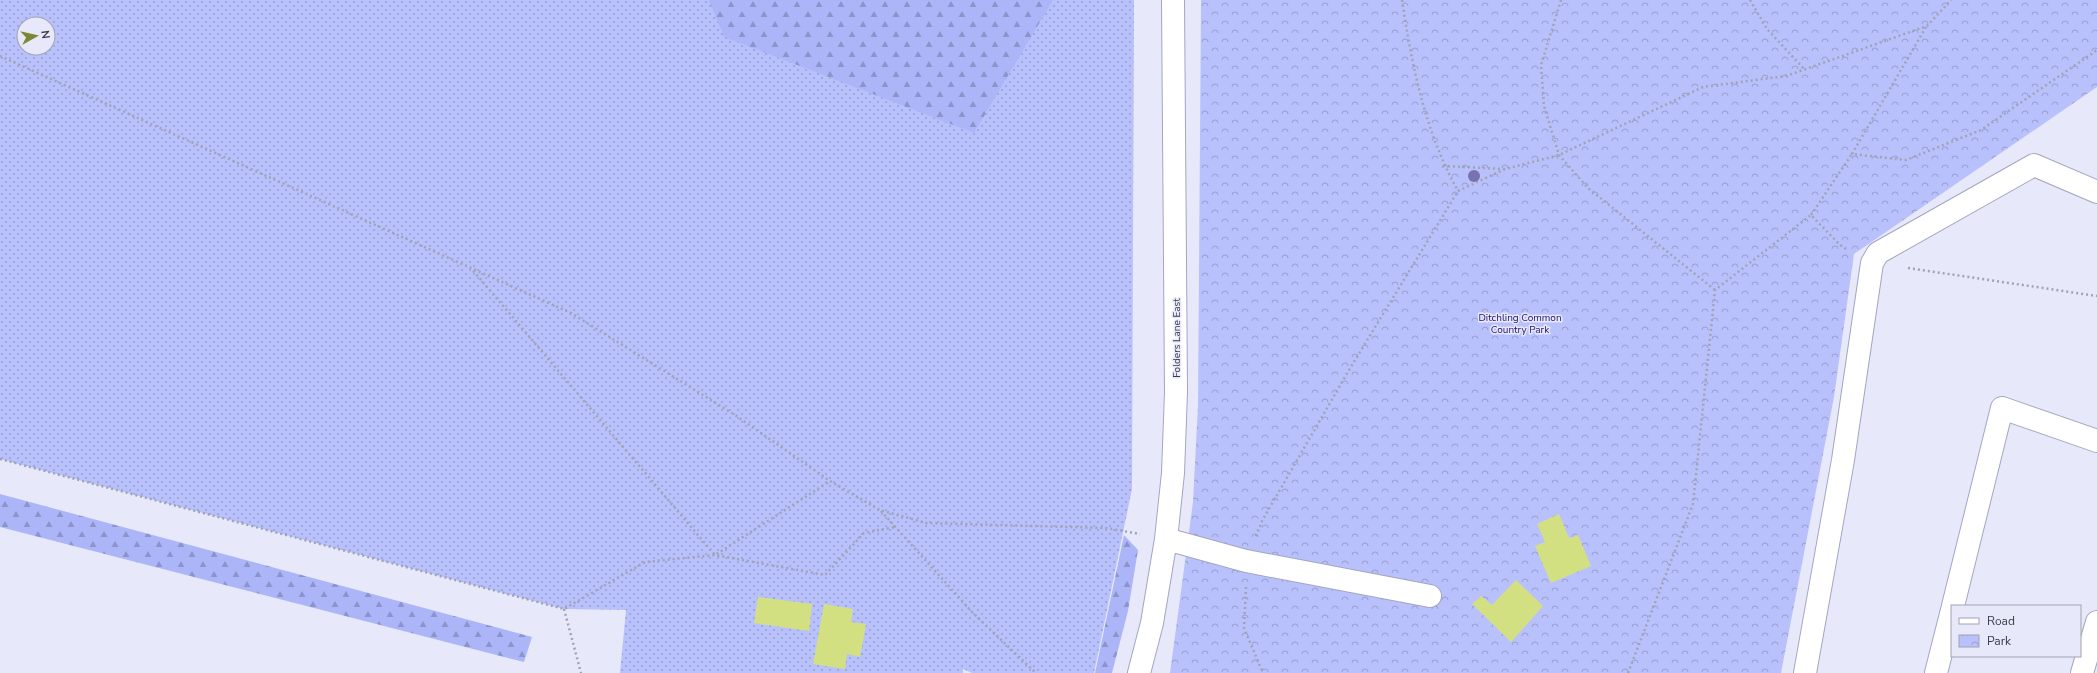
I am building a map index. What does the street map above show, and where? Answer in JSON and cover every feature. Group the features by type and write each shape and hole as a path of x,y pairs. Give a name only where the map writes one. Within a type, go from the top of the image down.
{"street":[{"name":"Folders Lane East","path":"1139,673 1152,623 1166,538 1173,473 1176,392 1173,0"},
{"path":"1805,673 1843,460 1872,263 1878,253 2034,165 2097,192"},
{"path":"1953,605 2002,408 2097,441"},
{"path":"1166,538 1246,561 1430,596"},
{"path":"1936,673 1951,614"},
{"path":"2082,673 2097,622"}],"path":[{"path":"1402,0 1412,63 1424,110 1443,166 1458,191"},
{"path":"1561,0 1541,65 1544,106 1559,155 1588,188 1715,290"},
{"path":"1750,0 1767,30 1804,69"},
{"path":"1628,673 1693,504 1715,290 1811,215 1852,154 1927,26 1951,0"},
{"path":"1263,673 1244,628 1246,561 1262,521 1349,370 1458,191 1505,169 1559,155 1703,87 1786,76 1927,26"},
{"path":"1852,154 1906,160 1981,130 2097,50"},
{"path":"0,56 468,265 571,313 735,415 830,481 880,510 926,523 1106,528 1166,538"},
{"path":"1443,166 1505,169"},
{"path":"1811,215 1840,245"},
{"path":"1872,263 2097,296"},
{"path":"468,265 715,555"},
{"path":"0,459 564,609 645,562 715,555 825,575 864,533 895,527"},
{"path":"715,555 830,481"},
{"path":"880,510 973,613 1036,673"},
{"path":"564,609 581,673"}],"green space":[{"path":"0,0 1134,0 1132,489 1094,673 972,673 963,669 963,673 620,673 626,610 564,609 0,459"},
{"path":"709,0 1053,0 974,133 724,37"},
{"name":"Ditchling Common Country Park","path":"1201,0 2097,0 2097,87 1854,254 1834,397 1781,673 1170,673 1193,502 1198,405"},
{"path":"0,494 532,637 524,662 0,527"},
{"path":"1124,535 1138,550 1128,611 1112,673 1095,673"}],"building":[{"path":"1559,514 1569,538 1578,535 1591,566 1551,583 1535,546 1545,542 1537,524"},
{"path":"1516,580 1543,606 1511,642 1472,604 1481,596 1492,605"},
{"path":"758,597 812,604 809,631 754,623"},
{"path":"824,604 853,609 851,622 866,624 860,657 847,654 845,669 813,664"}]}
